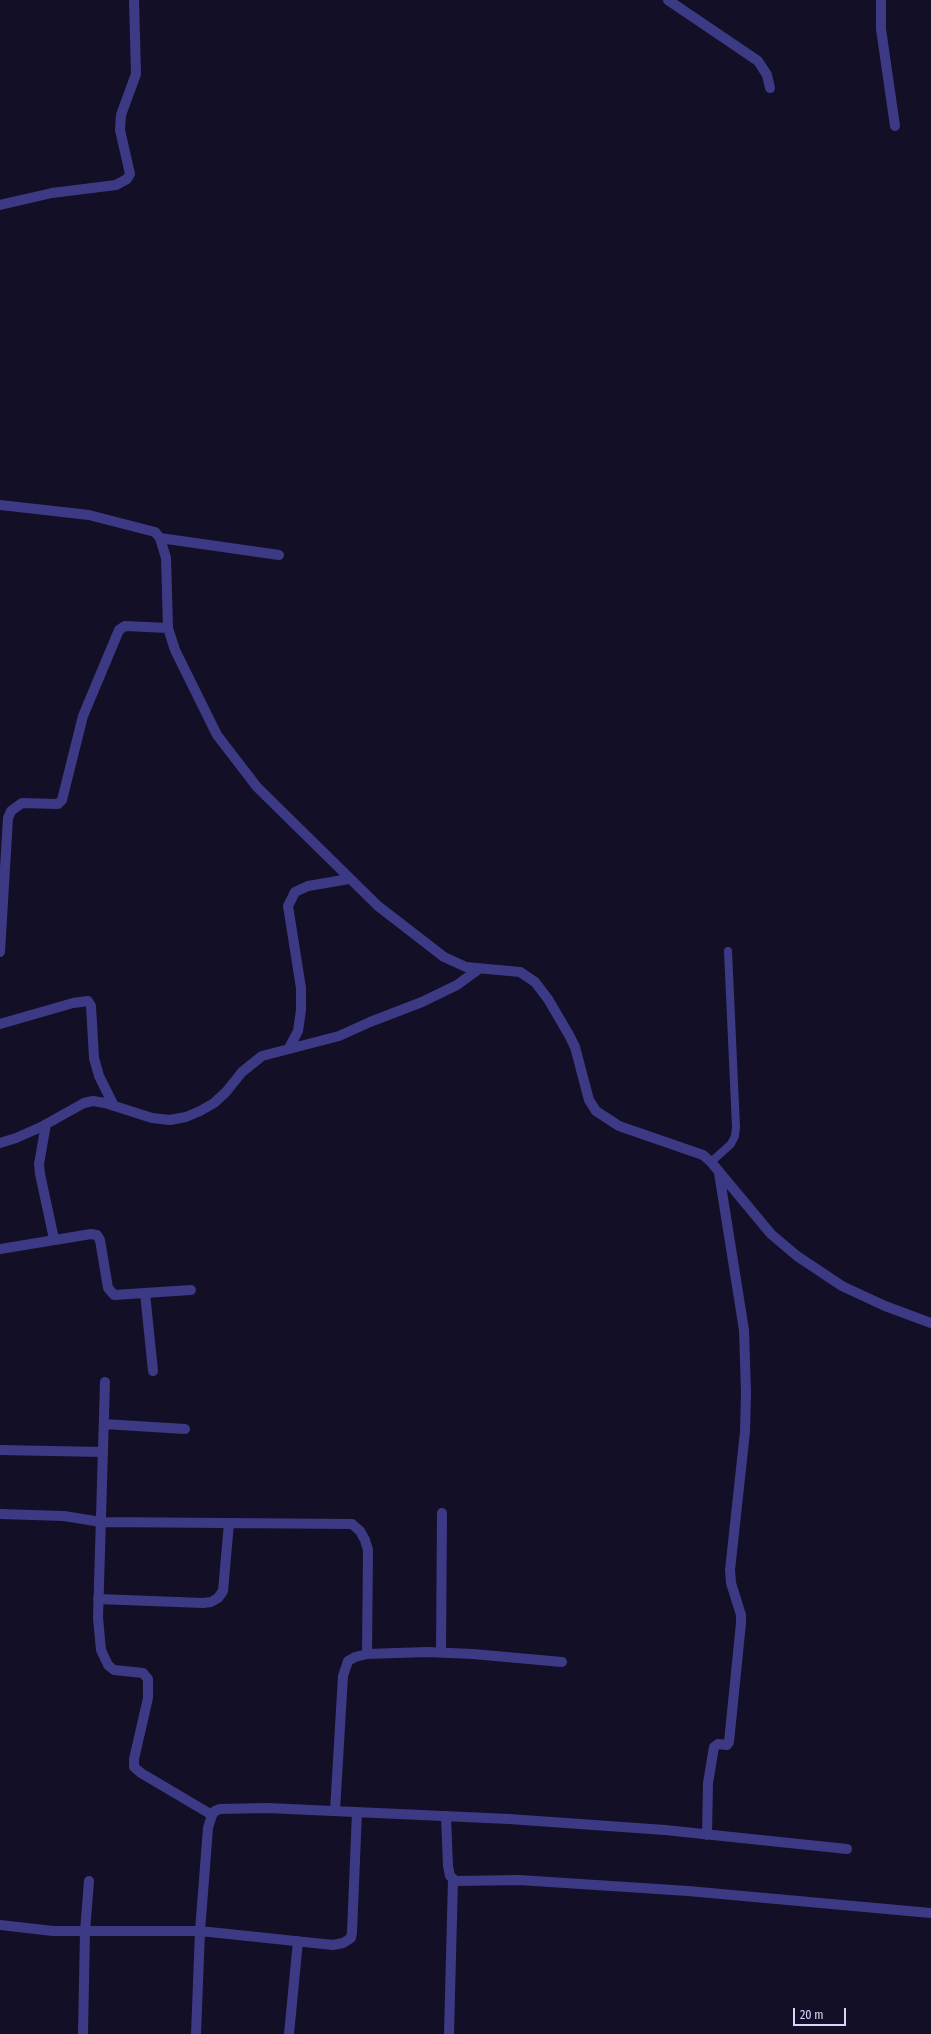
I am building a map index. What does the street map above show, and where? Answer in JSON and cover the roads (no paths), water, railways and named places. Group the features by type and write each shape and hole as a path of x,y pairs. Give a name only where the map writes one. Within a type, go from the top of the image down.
{"street":[{"path":"0,205 52,193 116,185 127,179 130,174 130,168 121,135 120,122 136,74 134,0"},
{"path":"668,0 758,61 767,75 770,88"},
{"path":"881,0 881,29 895,126"},
{"path":"0,504 100,517 155,532 160,538 166,558 168,628 175,650 216,735 257,787 349,879 389,915 444,957 455,963 479,969 520,972 535,982 548,999 575,1047 589,1100 596,1111 619,1126 703,1156 711,1162 771,1234 797,1256 849,1289 885,1306 931,1323"},
{"path":"160,538 279,555"},
{"path":"0,952 8,818 11,811 22,803 58,804 62,800 83,716 119,630 126,626 168,628"},
{"path":"289,1048 298,1031 301,1010 301,988 288,906 295,892 308,886 349,879"},
{"path":"0,1143 16,1138 46,1124 84,1103 93,1102 114,1106 152,1118 170,1120 186,1117 200,1112 214,1103 226,1092 253,1062 272,1052 339,1036 370,1022 422,1002 457,985 479,969"},
{"path":"0,1024 73,1003 88,1001 91,1006 94,1058 99,1076 114,1106"},
{"path":"46,1124 39,1164 54,1239"},
{"path":"707,1835 708,1783 714,1747 718,1744 727,1745 729,1742 741,1624 741,1615 730,1583 730,1570 745,1432 746,1392 744,1330 719,1173"},
{"path":"0,1249 54,1239 91,1234 97,1235 101,1245 108,1288 111,1292 118,1295 191,1290"},
{"path":"145,1293 153,1372"},
{"path":"105,1382 98,1599 99,1641 108,1665 114,1670 143,1674 148,1679 148,1698 134,1759 134,1767 141,1773 212,1815"},
{"path":"104,1424 185,1429"},
{"path":"0,1450 103,1452"},
{"path":"441,1652 442,1513"},
{"path":"0,1514 73,1516 101,1522 352,1524 360,1531 368,1550 367,1654"},
{"path":"98,1599 203,1603 211,1602 218,1598 223,1591 229,1523"},
{"path":"335,1811 344,1668 348,1661 355,1657 367,1654 441,1652 562,1662"},
{"path":"196,2034 200,1932 208,1828 212,1815 215,1811 220,1809 335,1811 446,1816 707,1835 846,1849"},
{"path":"0,1926 41,1930 200,1932 338,1945 351,1938 357,1812"},
{"path":"446,1816 448,1866 453,1879 449,2034"},
{"path":"453,1879 462,1882 519,1880 688,1891 931,1913"},
{"path":"83,2034 85,1931 89,1881"},
{"path":"289,2034 298,1941"}],"lane":[{"path":"711,1162 731,1144 735,1136 736,1127 728,951"}]}
